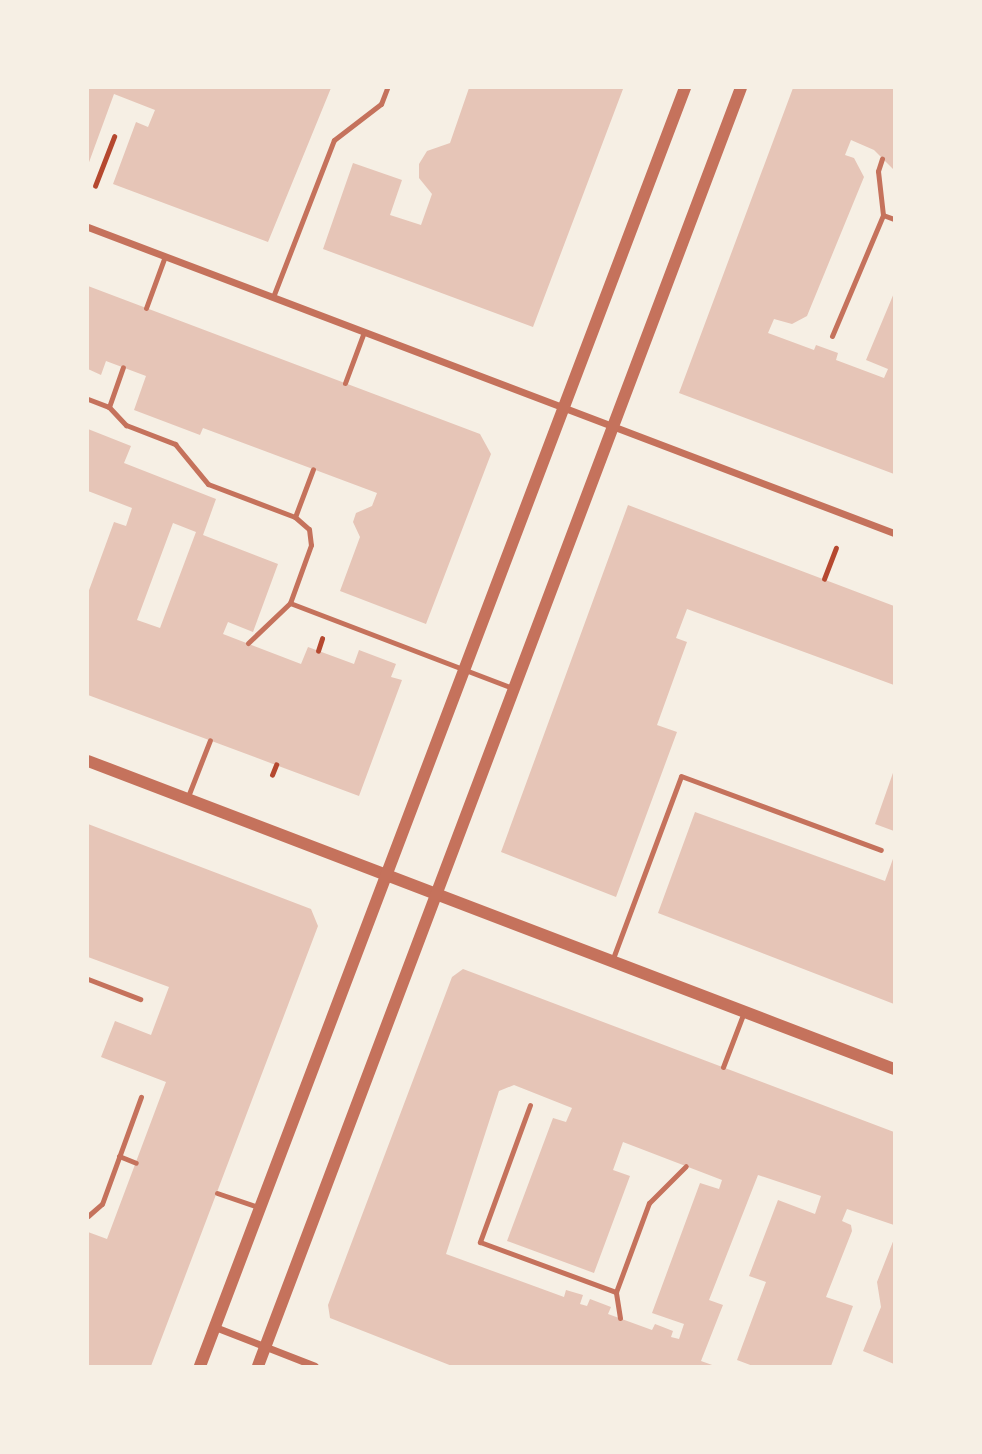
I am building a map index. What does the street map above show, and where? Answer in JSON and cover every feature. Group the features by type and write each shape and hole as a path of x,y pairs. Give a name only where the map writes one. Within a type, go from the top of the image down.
{"street":[{"path":"200,1367 389,876 685,88"},
{"path":"258,1367 741,88"},
{"path":"88,227 894,533"},
{"path":"88,761 894,1069"},
{"path":"215,1327 315,1367"}],"lane":[{"path":"273,297 334,140 381,104 387,88"},
{"path":"832,336 883,215 878,171 882,159"},
{"path":"883,215 894,219"},
{"path":"146,308 165,256"},
{"path":"345,383 364,332"},
{"path":"109,407 123,367"},
{"path":"88,399 109,407 125,425 175,444 208,484 295,517 309,529 311,545 290,603 248,643"},
{"path":"295,517 313,469"},
{"path":"290,603 514,688"},
{"path":"187,799 210,740"},
{"path":"612,961 681,776 881,850"},
{"path":"88,979 140,999"},
{"path":"723,1067 744,1012"},
{"path":"88,1216 102,1204 141,1097"},
{"path":"530,1105 480,1242 616,1292"},
{"path":"120,1156 136,1163"},
{"path":"620,1318 616,1292 649,1203 686,1166"},
{"path":"217,1193 261,1209"}],"path":[{"path":"95,187 114,137"},
{"path":"824,579 836,548"},
{"path":"272,775 276,765"}],"building":[{"path":"88,88 331,88 268,242 113,184 136,122 148,127 155,110 114,94 88,165"},
{"path":"469,88 623,89 533,327 323,249 353,163 402,180 390,215 421,225 432,194 419,178 419,164 427,151 450,143"},
{"path":"793,88 894,88 894,170 874,150 851,140 845,155 854,158 864,177 807,316 792,324 774,319 768,333 814,350 816,345 838,353 836,360 884,378 888,369 866,360 894,293 894,474 679,393"},
{"path":"88,286 480,434 491,454 426,624 340,591 360,537 353,522 356,513 372,506 377,493 203,428 200,435 134,410 146,376 106,361 101,375 88,369"},
{"path":"88,429 131,446 124,463 216,499 203,535 278,564 253,632 228,622 223,634 301,664 308,647 354,664 359,650 396,664 391,677 402,680 359,796 88,695 88,593 114,522 126,526 132,508 88,491","holes":["173,523 196,532 160,628 137,620"]},
{"path":"628,505 894,606 894,685 687,609 676,638 687,642 657,725 677,732 616,897 501,852"},
{"path":"894,770 894,831 875,824"},
{"path":"695,812 885,881 894,856 894,1004 658,913"},
{"path":"88,824 311,909 318,926 151,1366 88,1366 88,1232 107,1239 166,1082 101,1057 115,1021 151,1035 169,987 88,957"},
{"path":"463,969 894,1132 894,1225 847,1209 842,1221 851,1225 852,1231 826,1297 853,1306 831,1366 753,1366 737,1360 766,1282 749,1276 778,1200 815,1214 821,1196 758,1175 709,1300 723,1305 701,1361 715,1366 452,1366 330,1318 328,1305 452,977","holes":["514,1085 572,1108 566,1122 553,1118 507,1241 594,1273 630,1176 613,1170 623,1142 722,1180 719,1189 700,1183 652,1313 684,1324 679,1339 671,1337 673,1331 655,1324 652,1330 608,1314 611,1307 590,1299 587,1306 580,1304 583,1295 566,1290 564,1297 446,1254 499,1091"]},
{"path":"894,1239 894,1364 863,1351 881,1307 877,1282"}]}
